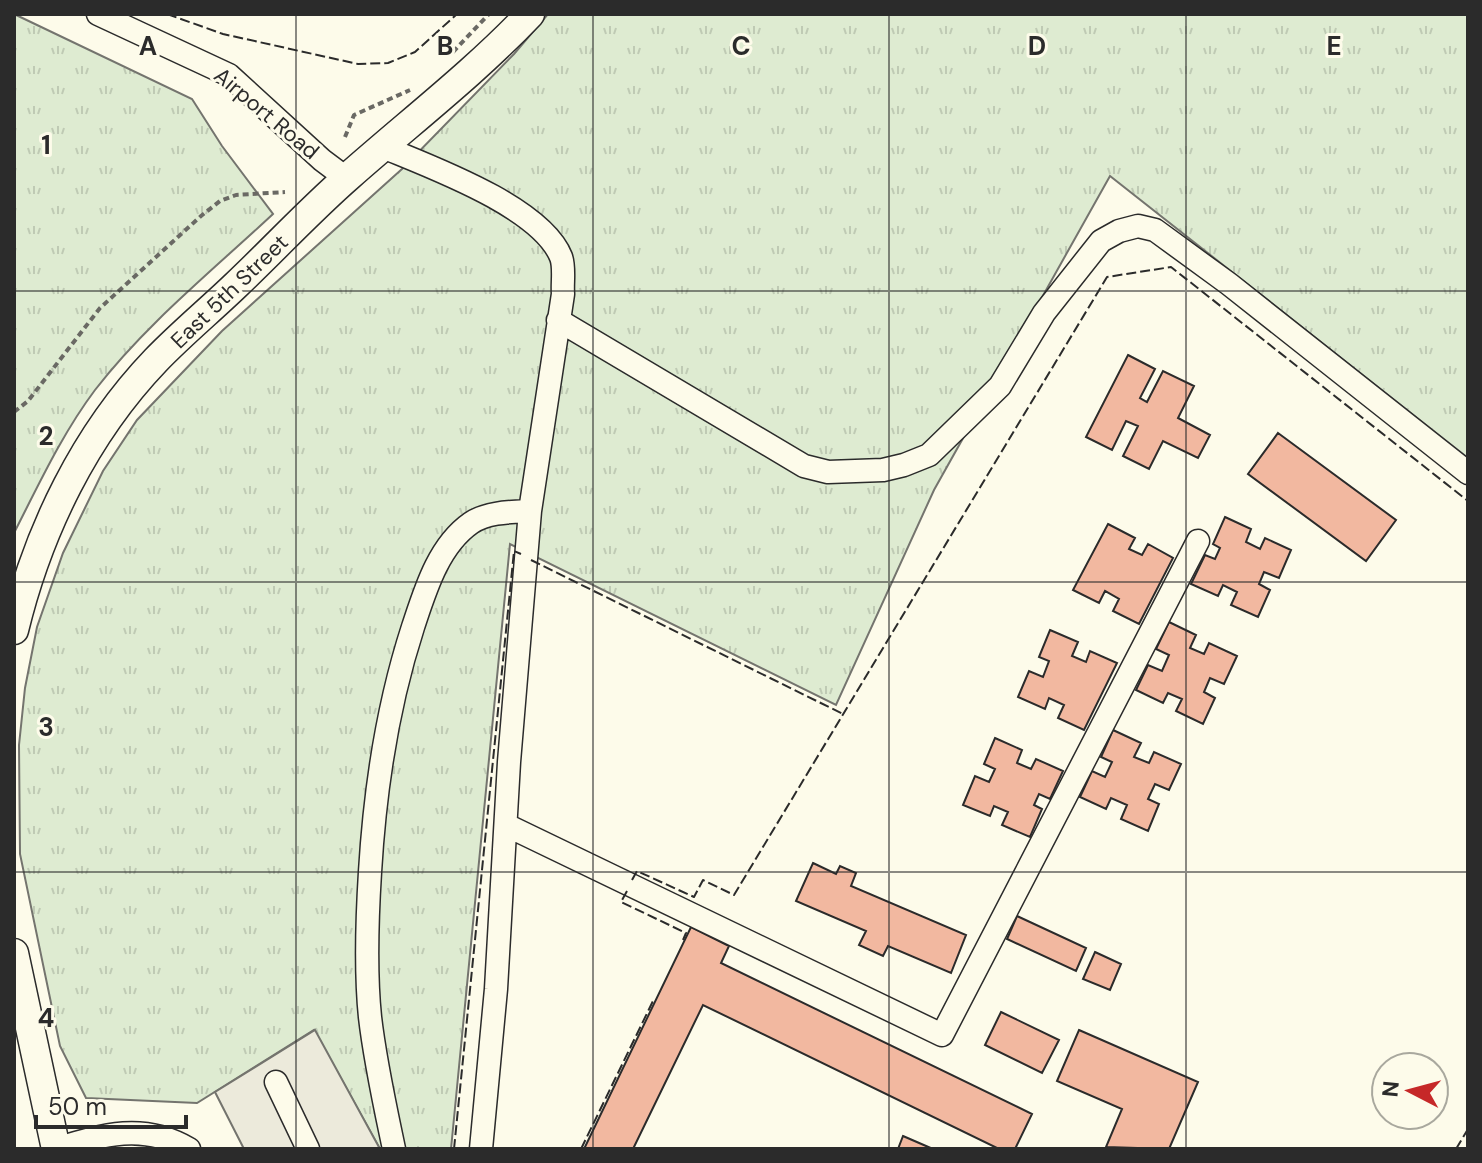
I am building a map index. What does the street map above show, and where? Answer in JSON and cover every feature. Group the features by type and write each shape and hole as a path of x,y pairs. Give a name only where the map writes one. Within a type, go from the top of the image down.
{"main road":[{"name":"East 5th Street","path":"14,630 25,587 76,468 125,397 157,359 346,178 487,58 530,14"},
{"path":"14,953 56,1149"}],"street":[{"name":"Airport Road","path":"98,14 229,75 346,178"},
{"path":"383,147 482,191 536,225 551,240 562,259 563,294 530,511 496,989 481,1149"},
{"path":"558,320 804,466 828,472 883,470 929,455 965,422 1000,386 1044,313 1101,241 1119,231 1138,226 1155,230 1229,284 1468,473"},
{"path":"394,1149 370,1017 366,928 374,808 386,726 402,663 428,584 450,542 472,521 502,512 530,511"},
{"path":"506,825 942,1035 1198,541"},
{"path":"276,1082 308,1149"},
{"path":"56,1149 105,1134 123,1132 162,1137 189,1149"}],"path":[{"path":"452,54 489,14"},
{"path":"345,137 354,115 414,88"},
{"path":"14,412 28,401 100,308 201,216 220,201 236,195 285,192"},
{"path":"14,235 14,316"}],"green space":[{"path":"14,14 192,99 222,146 273,214 158,320 95,390 61,442 14,533"},
{"path":"548,14 1468,14 1468,458 1110,176 934,490 836,705 510,544 451,1149 380,1149 314,1030 197,1103 86,1098 60,1046 20,854 19,745 25,688 37,627 63,553 103,471 137,420 222,331 402,169 514,54"}],"shaded area":[{"path":"315,1030 380,1149 244,1149 215,1092"}],"building":[{"path":"1128,355 1155,369 1140,398 1147,402 1163,371 1194,386 1178,418 1210,435 1198,458 1163,441 1149,469 1123,456 1138,426 1126,421 1112,450 1086,437"},
{"path":"1278,433 1396,520 1366,561 1248,474"},
{"path":"1225,517 1251,529 1246,542 1260,549 1265,538 1291,550 1279,578 1264,572 1259,584 1270,590 1258,617 1231,605 1237,592 1223,585 1218,596 1191,584 1205,555 1215,559 1220,548 1213,544"},
{"path":"1108,524 1135,538 1129,549 1142,555 1148,544 1173,558 1139,624 1113,611 1119,599 1105,591 1099,603 1073,590"},
{"path":"1169,622 1196,635 1190,648 1204,654 1209,643 1237,656 1224,684 1210,678 1204,692 1215,698 1203,724 1176,711 1182,699 1168,693 1163,703 1136,690 1148,665 1162,671 1169,655 1156,649"},
{"path":"1050,630 1078,642 1072,656 1086,662 1090,651 1117,663 1084,730 1058,718 1064,705 1049,698 1045,709 1018,697 1029,671 1043,677 1049,661 1039,657"},
{"path":"1113,730 1141,743 1134,757 1149,763 1154,752 1181,764 1169,790 1155,784 1148,799 1159,804 1148,831 1121,819 1127,805 1111,798 1106,809 1080,797 1092,771 1105,777 1112,762 1101,757"},
{"path":"995,738 1022,750 1017,763 1031,769 1036,759 1063,771 1050,799 1039,794 1034,805 1042,809 1030,837 1002,825 1008,812 994,806 990,816 963,805 975,776 989,782 995,769 984,764"},
{"path":"813,863 836,874 840,866 856,873 851,886 966,935 951,973 888,946 883,956 859,945 866,931 796,901"},
{"path":"1017,916 1086,948 1076,971 1007,939"},
{"path":"691,927 729,946 721,963 1032,1114 1015,1149 999,1149 703,1005 633,1149 584,1149"},
{"path":"1095,952 1121,964 1110,990 1083,979"},
{"path":"1001,1012 1059,1040 1042,1073 985,1045"},
{"path":"1079,1030 1198,1082 1169,1149 1106,1147 1122,1109 1057,1081"},
{"path":"903,1136 933,1149 898,1149"}],"fence":[{"path":"167,14 223,34 358,64 388,63 415,52 457,14"},
{"path":"632,880 637,871 694,897 703,880 734,895 1107,277 1171,267 1468,501"},
{"path":"454,1149 514,551 521,554"},
{"path":"531,560 843,714"},
{"path":"627,891 621,902 686,933 683,940"},
{"path":"581,1149 653,1001"},
{"path":"1456,1149 1468,1129"}]}
